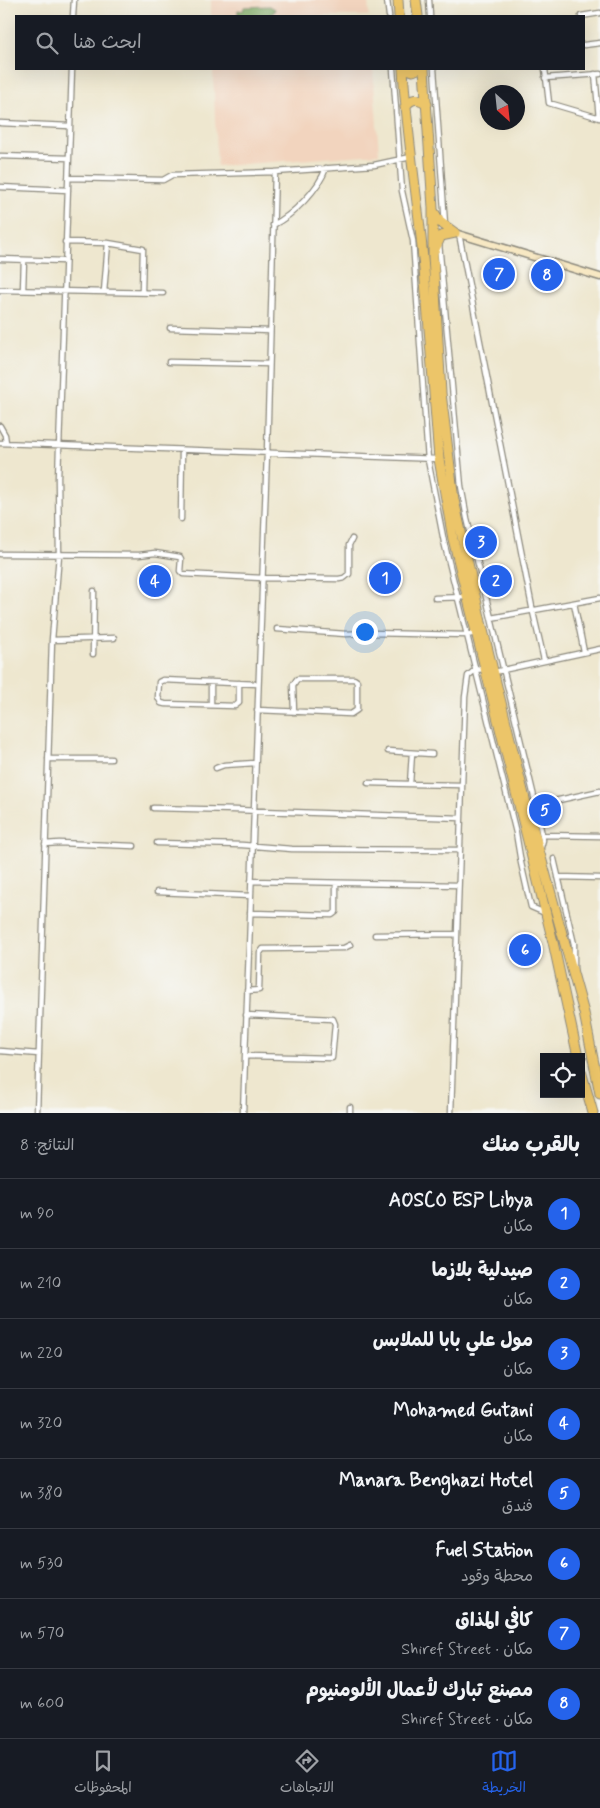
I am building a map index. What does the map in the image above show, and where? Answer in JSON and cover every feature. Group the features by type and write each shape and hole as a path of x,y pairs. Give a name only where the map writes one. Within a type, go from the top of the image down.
{"highway":[{"path":"398,0 399,15"},
{"path":"416,0 418,15"},
{"path":"403,70 405,107 423,258 439,460 449,540 455,566 494,672 532,806 540,851 597,1064 600,1094"},
{"path":"424,70 433,208 433,256 441,393 448,461 458,519 472,634 545,913 576,1052"},
{"path":"405,107 409,101 418,99 427,104"},
{"path":"433,208 438,220 445,227 457,233"},
{"path":"433,256 441,236 457,233"},
{"path":"568,1017 578,1023 582,1021 584,1013"},
{"path":"576,1052 576,1041 581,1037 586,1038 590,1043"},
{"path":"585,1085 593,1113"}],"main road":[{"path":"457,233 600,277"}],"street":[{"path":"73,15 74,0"},
{"path":"387,0 389,15"},
{"path":"429,0 430,15"},
{"path":"585,16 600,14"},
{"path":"585,45 600,43"},
{"path":"37,1113 52,640 59,555 58,478 72,70"},
{"path":"393,70 402,191 413,241 428,460 449,540"},
{"path":"434,70 445,227"},
{"path":"545,70 545,78 549,103 600,118 598,74 545,78"},
{"path":"0,123 70,126"},
{"path":"0,156 69,158"},
{"path":"68,178 163,180 172,175 275,172 374,165 412,157"},
{"path":"273,225 290,216 321,180 326,168"},
{"path":"243,1113 267,453 275,172"},
{"path":"0,187 68,190"},
{"path":"457,233 532,612 544,660"},
{"path":"439,239 461,486 504,670 532,806 542,835 543,845 540,851"},
{"path":"66,242 108,243 143,249 142,291"},
{"path":"104,292 108,243"},
{"path":"0,259 65,261"},
{"path":"23,290 24,260"},
{"path":"0,290 142,291 163,293"},
{"path":"170,328 270,331"},
{"path":"170,362 269,364"},
{"path":"0,426 5,435 3,443 439,460"},
{"path":"181,519 182,450"},
{"path":"0,554 155,554 180,557 180,571 183,574 262,578 344,578 349,574 349,545 352,539"},
{"path":"93,654 94,591"},
{"path":"435,598 486,596"},
{"path":"492,618 600,598"},
{"path":"574,603 584,652"},
{"path":"277,629 346,634 472,634"},
{"path":"52,640 114,638"},
{"path":"494,672 600,648"},
{"path":"451,1113 461,785 467,678 480,669"},
{"path":"257,710 294,712 355,712 357,705 357,681 354,679 297,679 294,685 294,712"},
{"path":"239,683 238,705 165,704 161,703 158,697 158,687 161,680 239,683 258,684"},
{"path":"211,682 211,705"},
{"path":"388,751 432,754"},
{"path":"410,784 412,753"},
{"path":"48,759 111,759"},
{"path":"216,768 224,765 255,763"},
{"path":"368,783 461,785"},
{"path":"532,806 600,791"},
{"path":"153,808 460,818"},
{"path":"542,835 600,836"},
{"path":"157,843 292,849 459,850"},
{"path":"45,844 134,846"},
{"path":"554,859 574,944 575,965 573,974"},
{"path":"558,878 600,878"},
{"path":"251,881 458,886"},
{"path":"250,913 332,915 336,912 336,883"},
{"path":"157,892 251,896"},
{"path":"375,935 456,934"},
{"path":"247,991 259,990 260,953 263,949 344,948 350,945"},
{"path":"245,1056 332,1058 335,1024 333,1018 246,1015"},
{"path":"0,1051 39,1054"},
{"path":"350,1107 350,1113"}],"shaded area":[{"path":"211,0 368,0 369,15 211,15"},
{"path":"213,70 373,70 379,154 217,166"}],"green space":[{"path":"270,6 275,9 270,15 238,15 238,10 243,11 244,7"}],"place":[{"name":"كافي المذاق","path":"499,274"},
{"name":"مصنع تبارك لأعمال الألومنيوم","path":"547,275"},
{"name":"مول علي بابا للملابس","path":"481,542"},
{"name":"AOSCO ESP Libya","path":"385,578"},
{"name":"Mohamed Gutani","path":"155,581"},
{"name":"صيدلية بلازما","path":"496,581"},
{"name":"Manara Benghazi Hotel","path":"545,810"},
{"name":"Fuel Station","path":"525,950"}]}
